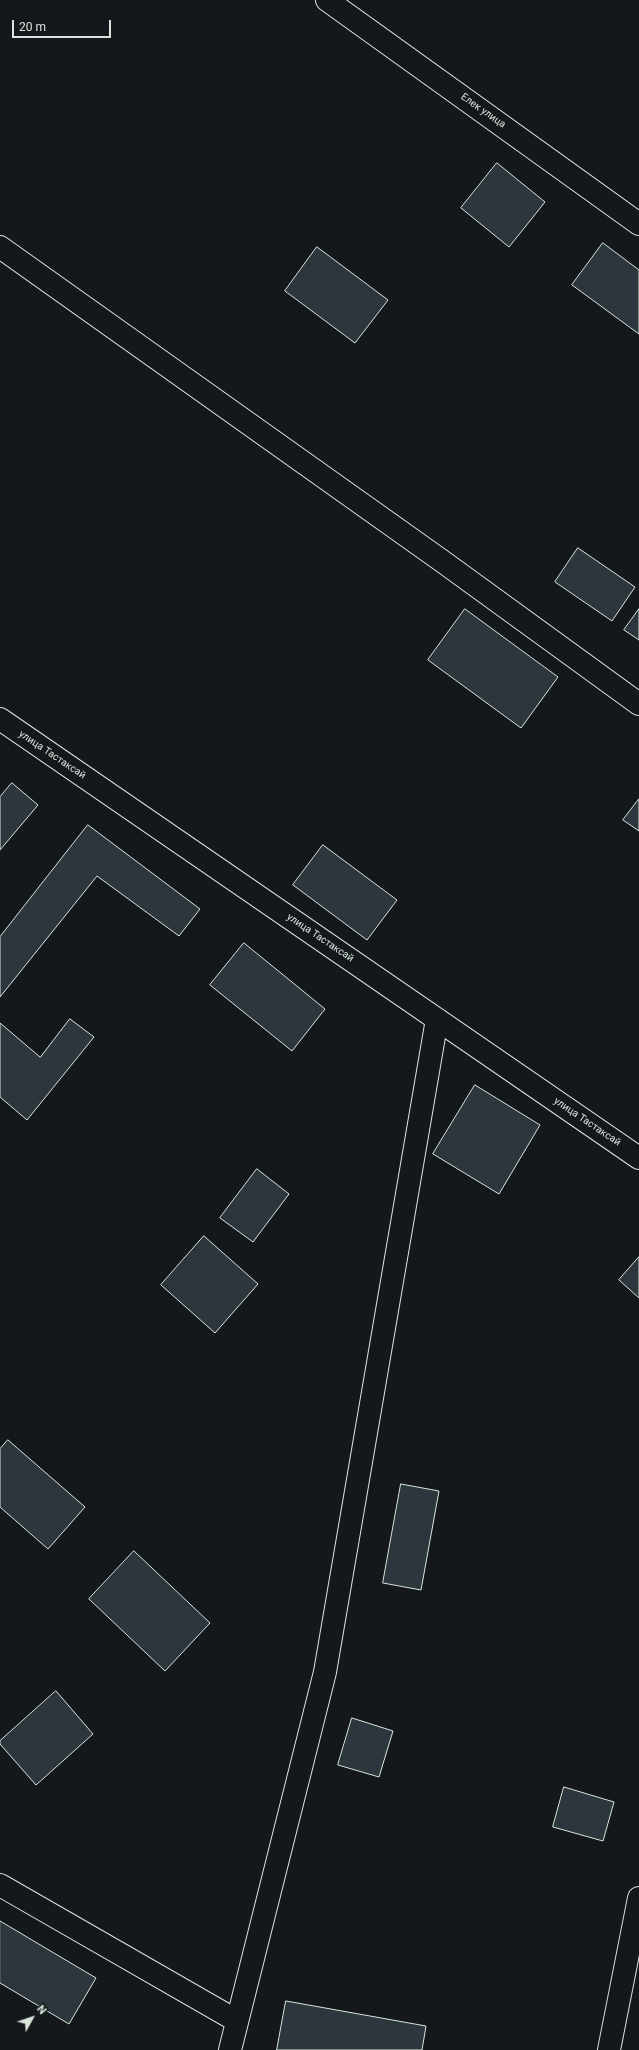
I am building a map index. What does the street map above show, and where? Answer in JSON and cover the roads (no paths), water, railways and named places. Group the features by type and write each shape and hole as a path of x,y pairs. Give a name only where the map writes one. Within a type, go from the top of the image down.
{"street":[{"name":"Елек улица","path":"327,0 639,224"},
{"path":"0,247 442,560 639,704"},
{"name":"улица Тастаксай","path":"0,720 639,1158"},
{"path":"230,2050 325,1672 437,1019"},
{"path":"0,1885 237,2021"},
{"path":"609,2050 639,1898"}]}
